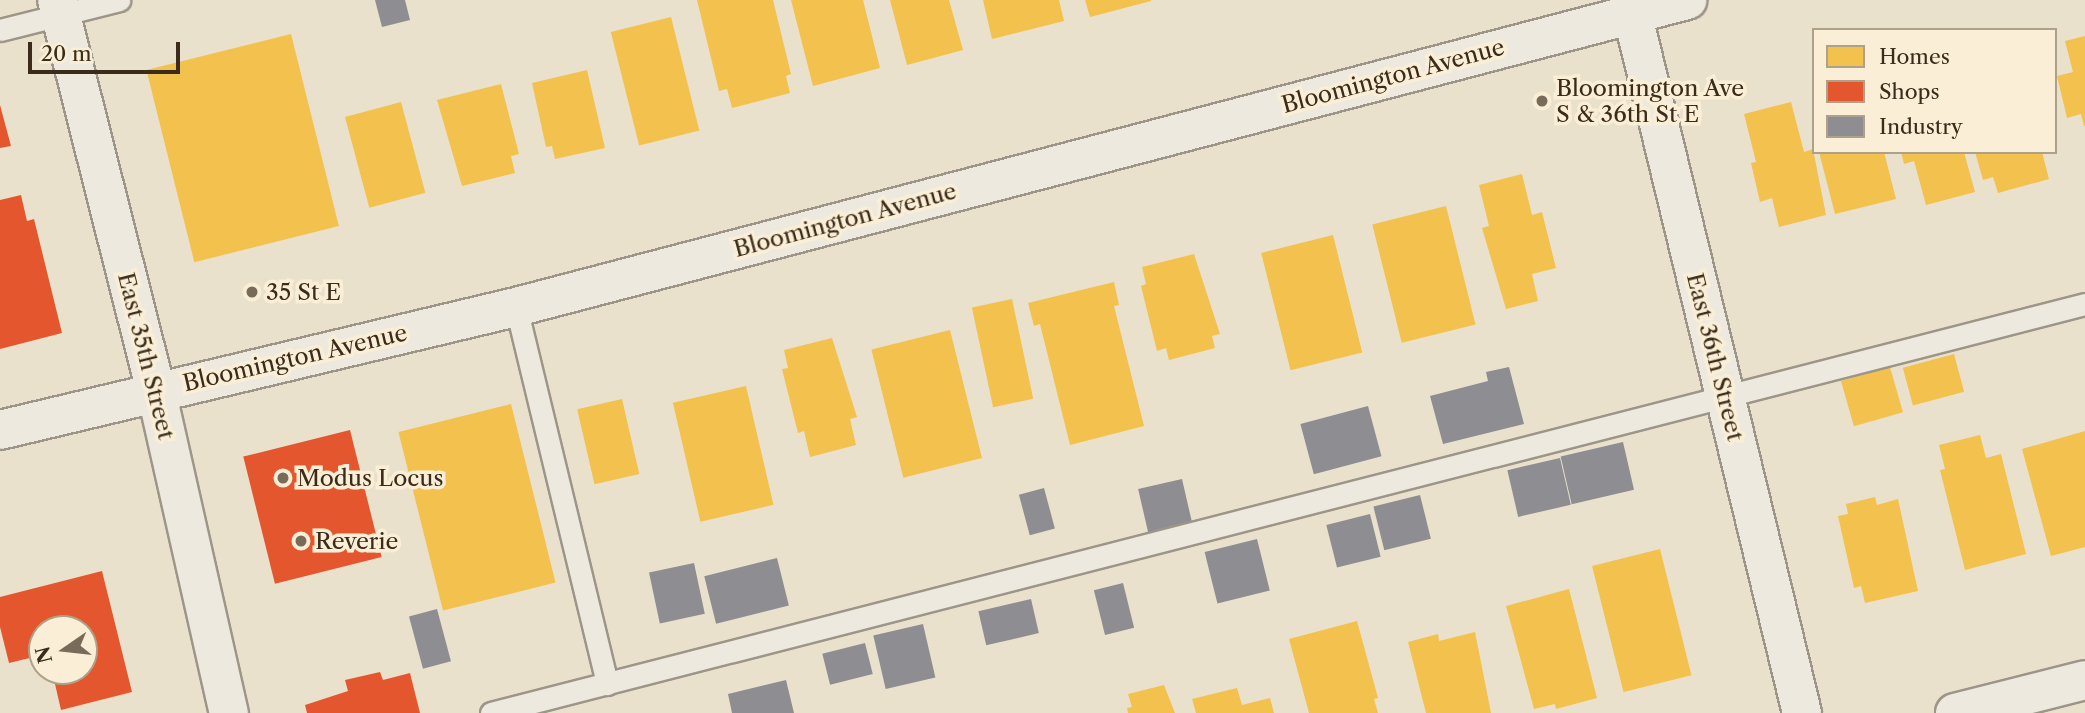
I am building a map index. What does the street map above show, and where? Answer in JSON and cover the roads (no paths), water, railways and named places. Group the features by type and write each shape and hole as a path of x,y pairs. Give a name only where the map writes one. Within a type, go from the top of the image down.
{"street":[{"name":"Bloomington Avenue","path":"0,430 156,390 516,307 1631,7 1687,0"},
{"name":"East 35th Street","path":"58,7 156,390 229,713"},
{"name":"East 36th Street","path":"1631,7 1802,713"},
{"path":"1955,713 2085,680"}],"lane":[{"path":"0,30 58,7 119,0"},
{"path":"491,713 2085,304"},
{"path":"516,307 607,684"}],"place":[{"name":"Bloomington Ave S & 36th St E","path":"1542,101"},
{"name":"35 St E","path":"252,292"},
{"name":"Modus Locus","path":"283,478"},
{"name":"Reverie","path":"301,541"}]}
